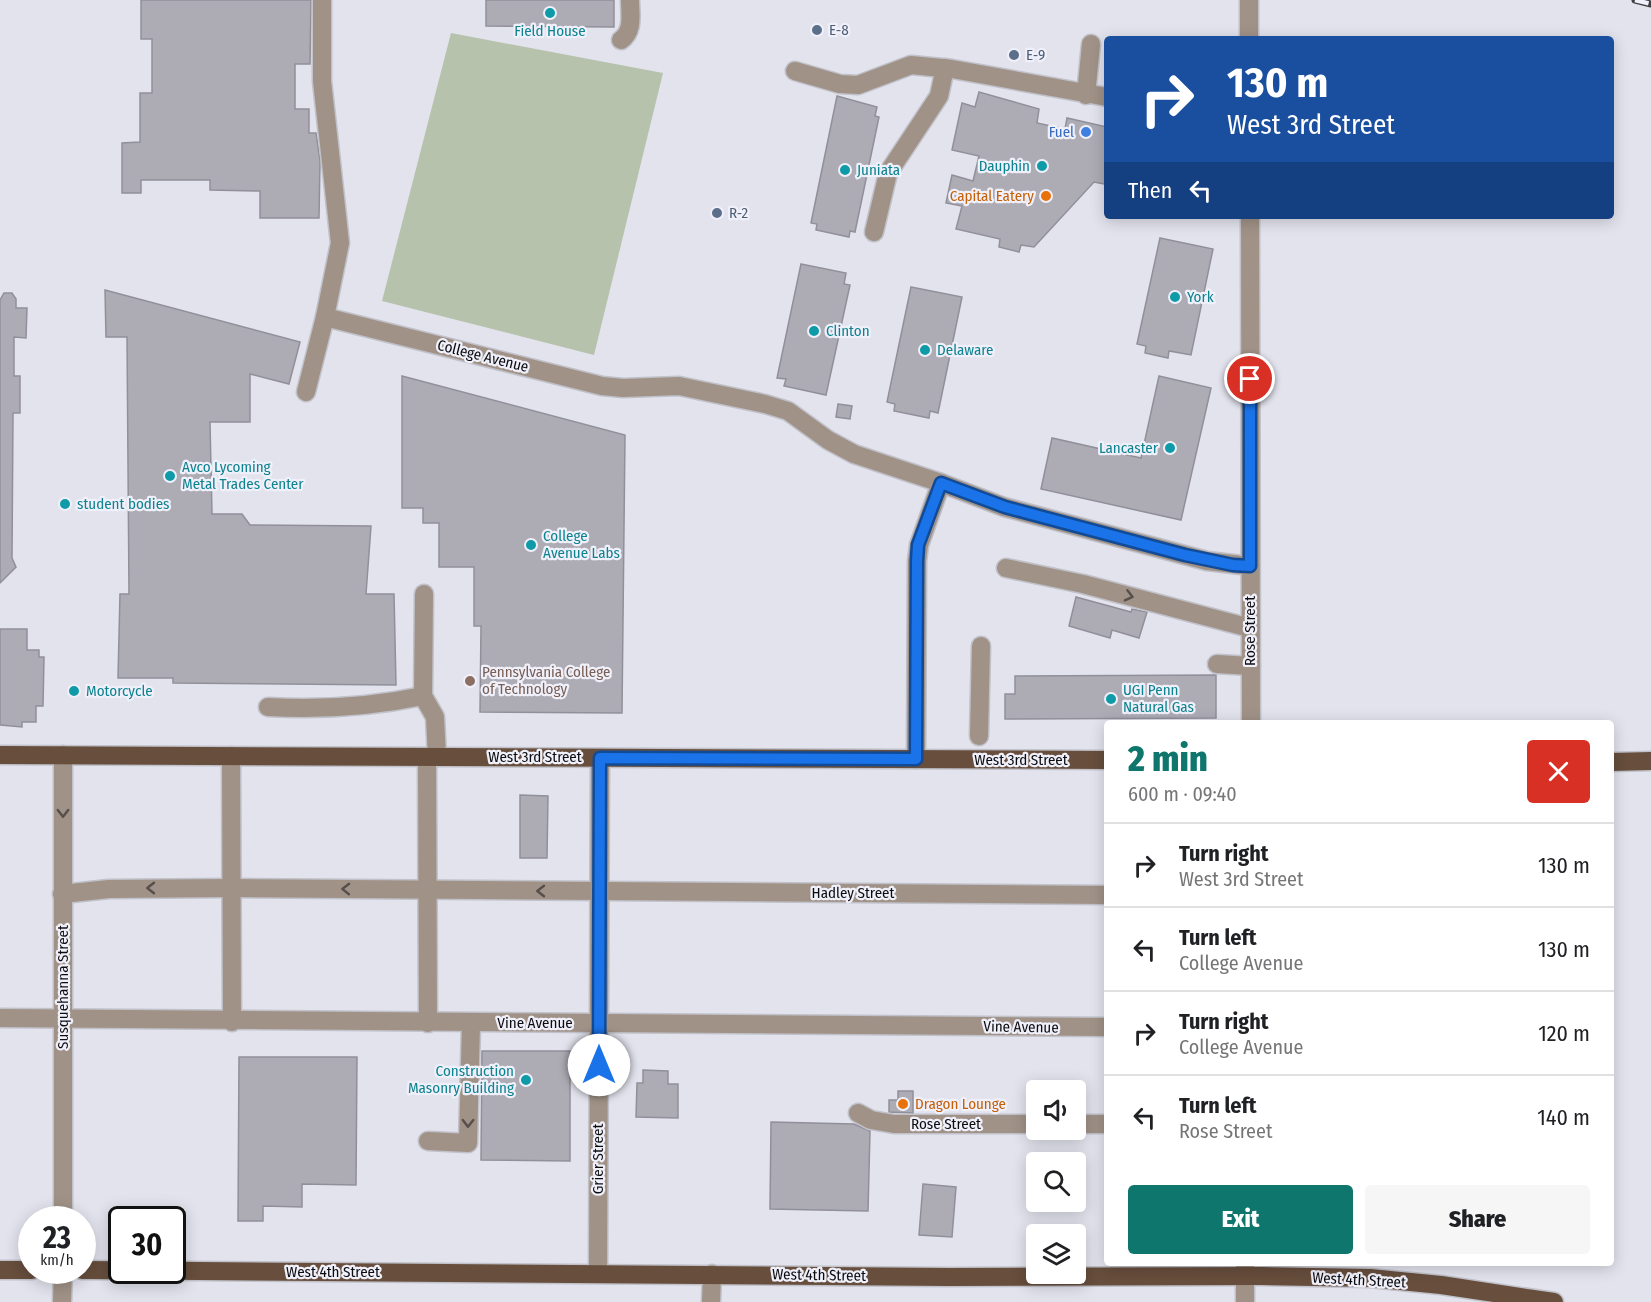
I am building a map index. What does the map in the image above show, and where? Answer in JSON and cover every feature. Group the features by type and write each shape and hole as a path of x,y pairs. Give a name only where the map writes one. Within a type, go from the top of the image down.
{"main road":[{"name":"West 3rd Street","path":"0,755 1104,760"},
{"path":"1614,762 1651,761"},
{"name":"West 4th Street","path":"96,1270 949,1277 1245,1269 1441,1285 1554,1302"},
{"path":"0,1270 18,1270"}],"street":[{"path":"306,392 325,317 340,243 322,81 322,0"},
{"path":"621,40 627,36 630,26 630,0"},
{"path":"1249,0 1249,36"},
{"path":"1086,95 1091,44"},
{"path":"795,71 840,84 858,85 905,66 945,68 1104,97"},
{"path":"874,232 888,173 939,96 945,68"},
{"name":"Rose Street","path":"1250,219 1251,720"},
{"name":"College Avenue","path":"325,317 602,386 623,388 679,386 765,404 788,411 828,440 854,454 1005,507 1196,558 1250,566"},
{"path":"916,759 918,545 941,483"},
{"path":"1006,568 1072,582 1250,628"},
{"path":"424,594 423,696 435,717 426,890 428,1023"},
{"path":"979,736 981,646"},
{"path":"1217,664 1251,666"},
{"path":"267,706 319,710 375,706 423,696"},
{"name":"Susquehanna Street","path":"63,755 63,1206"},
{"path":"231,756 232,1022"},
{"name":"Grier Street","path":"598,1273 600,758"},
{"name":"Hadley Street","path":"62,894 109,889 232,888 1104,895"},
{"name":"Vine Avenue","path":"0,1018 232,1022 1104,1028"},
{"path":"428,1141 468,1143 471,1023"},
{"name":"Rose Street","path":"858,1113 871,1120 894,1124 1026,1124"},
{"path":"1086,1124 1104,1124"},
{"path":"1245,1269 1245,1302"},
{"path":"711,1274 711,1302"},
{"path":"62,1302 63,1284"}],"green space":[{"path":"451,33 663,73 594,355 382,301"}],"building":[{"path":"141,0 311,0 310,64 295,64 295,109 309,109 309,133 316,133 320,161 319,218 260,218 260,191 210,190 210,180 141,180 141,193 122,193 122,143 140,142 140,93 152,93 152,39 141,39"},
{"name":"Field House","path":"486,0 614,0 614,27 486,26"},
{"name":"Dauphin","path":"979,92 1039,109 1037,123 1065,129 1067,118 1104,126 1104,184 1094,182 1034,247 1021,245 1019,252 999,247 1000,239 956,229 962,206 946,203 952,175 973,181 979,156 952,150 962,103 975,107"},
{"name":"Juniata","path":"837,96 877,107 875,116 879,117 855,232 850,231 849,237 816,230 817,224 811,223"},
{"name":"York","path":"1160,238 1213,249 1191,355 1169,351 1168,358 1145,353 1146,346 1137,344"},
{"name":"Clinton","path":"801,264 846,273 844,284 850,285 826,395 784,386 786,379 777,378"},
{"name":"Delaware","path":"911,287 962,297 938,413 930,411 929,418 894,411 895,404 887,402"},
{"name":"Avco Lycoming Metal Trades Center","path":"105,290 300,342 289,384 250,374 250,422 210,422 212,514 242,514 250,525 371,526 366,594 394,594 396,685 173,683 173,678 118,678 120,594 129,594 127,337 106,337"},
{"path":"4,293 12,293 16,299 16,308 27,308 26,338 14,337 14,376 20,376 20,413 13,413 12,558 16,567 0,583 0,300"},
{"name":"College Avenue Labs","path":"402,376 625,435 622,713 480,712 481,626 474,626 474,567 439,567 439,523 423,523 423,508 402,508"},
{"name":"Lancaster","path":"1159,376 1211,388 1181,520 1041,489 1052,438 1141,458"},
{"path":"838,404 852,406 850,419 836,417"},
{"path":"1076,597 1131,612 1132,609 1147,612 1139,638 1112,630 1110,638 1069,626"},
{"path":"0,629 27,629 27,650 39,650 39,657 44,657 43,706 36,706 36,722 22,722 22,727 0,725"},
{"name":"UGI Penn Natural Gas","path":"1216,675 1216,718 1005,719 1005,694 1015,694 1015,676"},
{"path":"520,795 548,796 547,858 520,858"},
{"name":"Construction Masonry Building","path":"482,1051 570,1051 570,1161 481,1160"},
{"path":"239,1057 357,1057 356,1185 302,1184 302,1207 263,1206 263,1221 238,1221"},
{"path":"643,1070 668,1071 668,1084 678,1084 678,1118 636,1117 637,1083 643,1083"},
{"path":"898,1091 913,1091 913,1113 889,1112 889,1100 898,1100"},
{"path":"771,1122 854,1124 870,1131 868,1211 770,1209"},
{"path":"923,1184 956,1187 952,1237 919,1235"}],"railway":[{"path":"1635,0 1651,4"}],"place":[{"name":"Field House","path":"550,13"},
{"name":"E-8","path":"817,30"},
{"name":"E-9","path":"1014,55"},
{"name":"Fuel","path":"1086,132"},
{"name":"Dauphin","path":"1042,166"},
{"name":"Juniata","path":"845,170"},
{"name":"Capital Eatery","path":"1046,196"},
{"name":"R-2","path":"717,213"},
{"name":"York","path":"1175,297"},
{"name":"Clinton","path":"814,331"},
{"name":"Delaware","path":"925,350"},
{"name":"Lancaster","path":"1170,448"},
{"name":"Avco Lycoming Metal Trades Center","path":"170,476"},
{"name":"student bodies","path":"65,504"},
{"name":"College Avenue Labs","path":"531,545"},
{"name":"Pennsylvania College of Technology","path":"470,681"},
{"name":"Motorcycle","path":"74,691"},
{"name":"UGI Penn Natural Gas","path":"1111,699"},
{"name":"Construction Masonry Building","path":"526,1080"},
{"name":"Dragon Lounge","path":"903,1104"}],"route":[{"path":"599,1065 600,758 916,759 918,545 941,483 1005,507 1208,561 1250,566 1250,379"}]}
